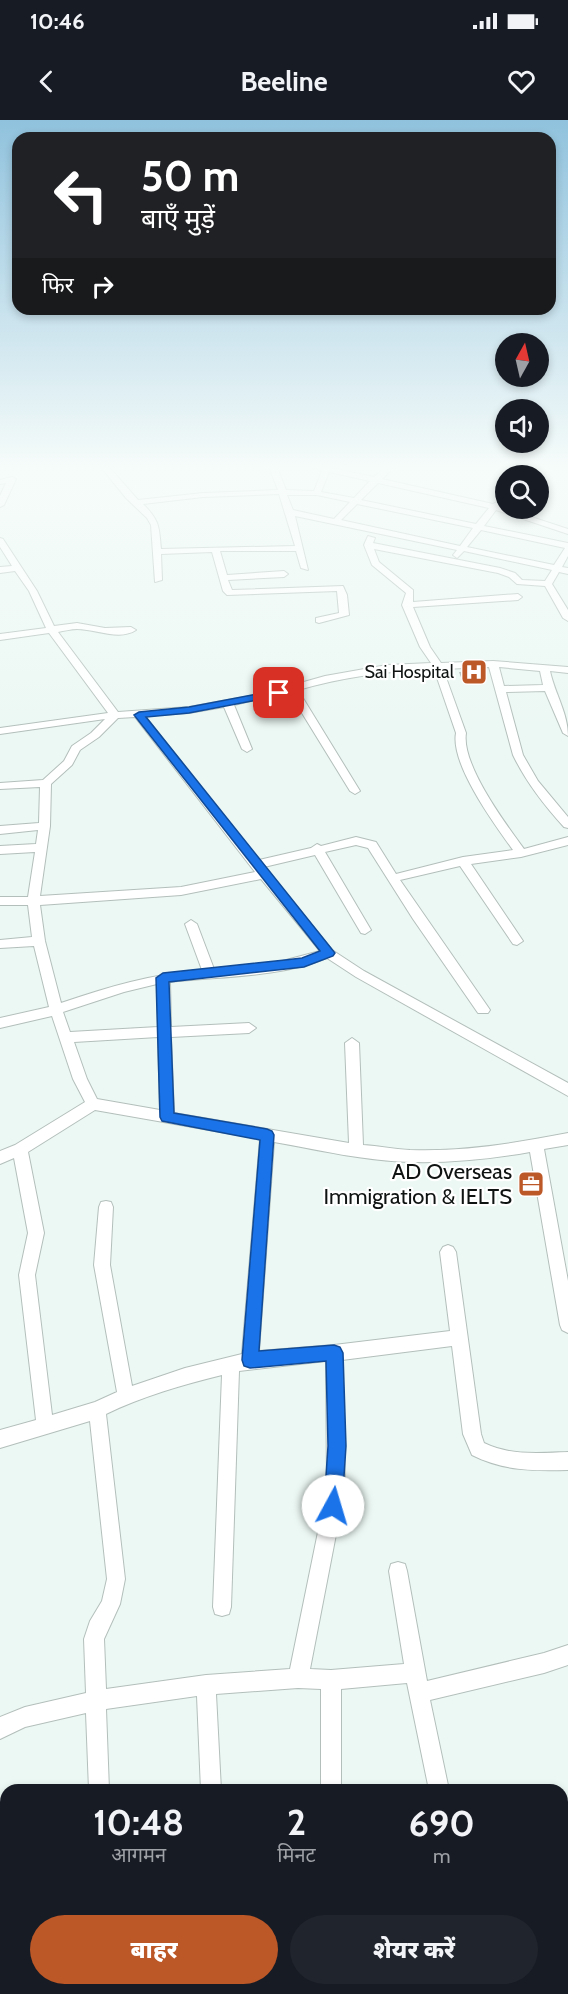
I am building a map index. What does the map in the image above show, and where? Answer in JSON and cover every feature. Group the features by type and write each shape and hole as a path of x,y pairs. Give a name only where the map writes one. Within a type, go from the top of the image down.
{"street":[{"path":"9,554 51,629 115,715"},
{"path":"158,554 158,579"},
{"path":"216,554 227,591 233,593 340,588 344,595 345,613 339,617 319,620"},
{"path":"301,554 305,568"},
{"path":"372,554 375,563 408,589 411,595 407,605 437,665 461,733 459,744 479,791 485,804 521,853"},
{"path":"418,554 509,574 520,582 548,584"},
{"path":"452,561 457,554"},
{"path":"482,554 568,571"},
{"path":"548,584 565,554"},
{"path":"0,570 18,568"},
{"path":"224,578 284,574"},
{"path":"548,584 568,618"},
{"path":"407,605 518,597"},
{"path":"0,637 82,626 105,631 131,630"},
{"path":"493,664 524,768 532,783 568,824"},
{"path":"0,732 115,715 167,713 228,703 342,675 409,666 493,664 544,666 568,670"},
{"path":"544,666 549,688 568,733"},
{"path":"500,689 549,688"},
{"path":"292,689 355,791"},
{"path":"228,703 247,749"},
{"path":"0,786 46,783 68,763 76,748 95,735 115,715"},
{"path":"139,715 328,953 360,974 568,1090"},
{"path":"46,783 44,826 33,901 39,941 56,1010 64,1037 93,1104"},
{"path":"0,830 44,826"},
{"path":"0,901 33,901 181,891 260,869 317,848 356,841 368,842 483,1010"},
{"path":"394,878 463,861 521,853 568,841"},
{"path":"317,848 365,930"},
{"path":"0,850 41,849"},
{"path":"463,861 517,941"},
{"path":"191,924 209,973"},
{"path":"0,944 39,941"},
{"path":"0,1023 56,1010 116,989 163,978 304,962 328,953"},
{"path":"163,978 167,1117"},
{"path":"64,1037 249,1028"},
{"path":"352,1043 356,1150"},
{"path":"0,1158 20,1149 93,1104 356,1150 409,1156 457,1155 568,1139"},
{"path":"250,1360 267,1135"},
{"path":"536,1145 567,1316"},
{"path":"20,1149 36,1233 27,1275 45,1426"},
{"path":"106,1207 102,1265 126,1396"},
{"path":"448,1252 472,1434 478,1449 489,1455 512,1461 568,1461"},
{"path":"0,1439 97,1410 126,1396 185,1376 250,1360 334,1353 458,1338"},
{"path":"298,1678 336,1488 334,1353"},
{"path":"222,1606 231,1365"},
{"path":"97,1410 116,1580 111,1604 97,1628 94,1639 99,1784"},
{"path":"398,1571 415,1673 438,1784"},
{"path":"419,1693 544,1663 568,1655"},
{"path":"0,1729 17,1720 96,1699 206,1685 298,1678 331,1680 415,1673"},
{"path":"331,1680 331,1784"},
{"path":"206,1685 211,1784"}],"building":[{"path":"482,671 485,679 462,680 459,672"}],"place":[{"name":"Sai Hospital","path":"474,672"},
{"name":"AD Overseas Immigration & IELTS","path":"531,1184"}],"route":[{"path":"279,693 189,710 139,715 328,953 319,958 285,965 163,978 167,1117 267,1135 250,1360 334,1353 337,1446 333,1506"}]}
